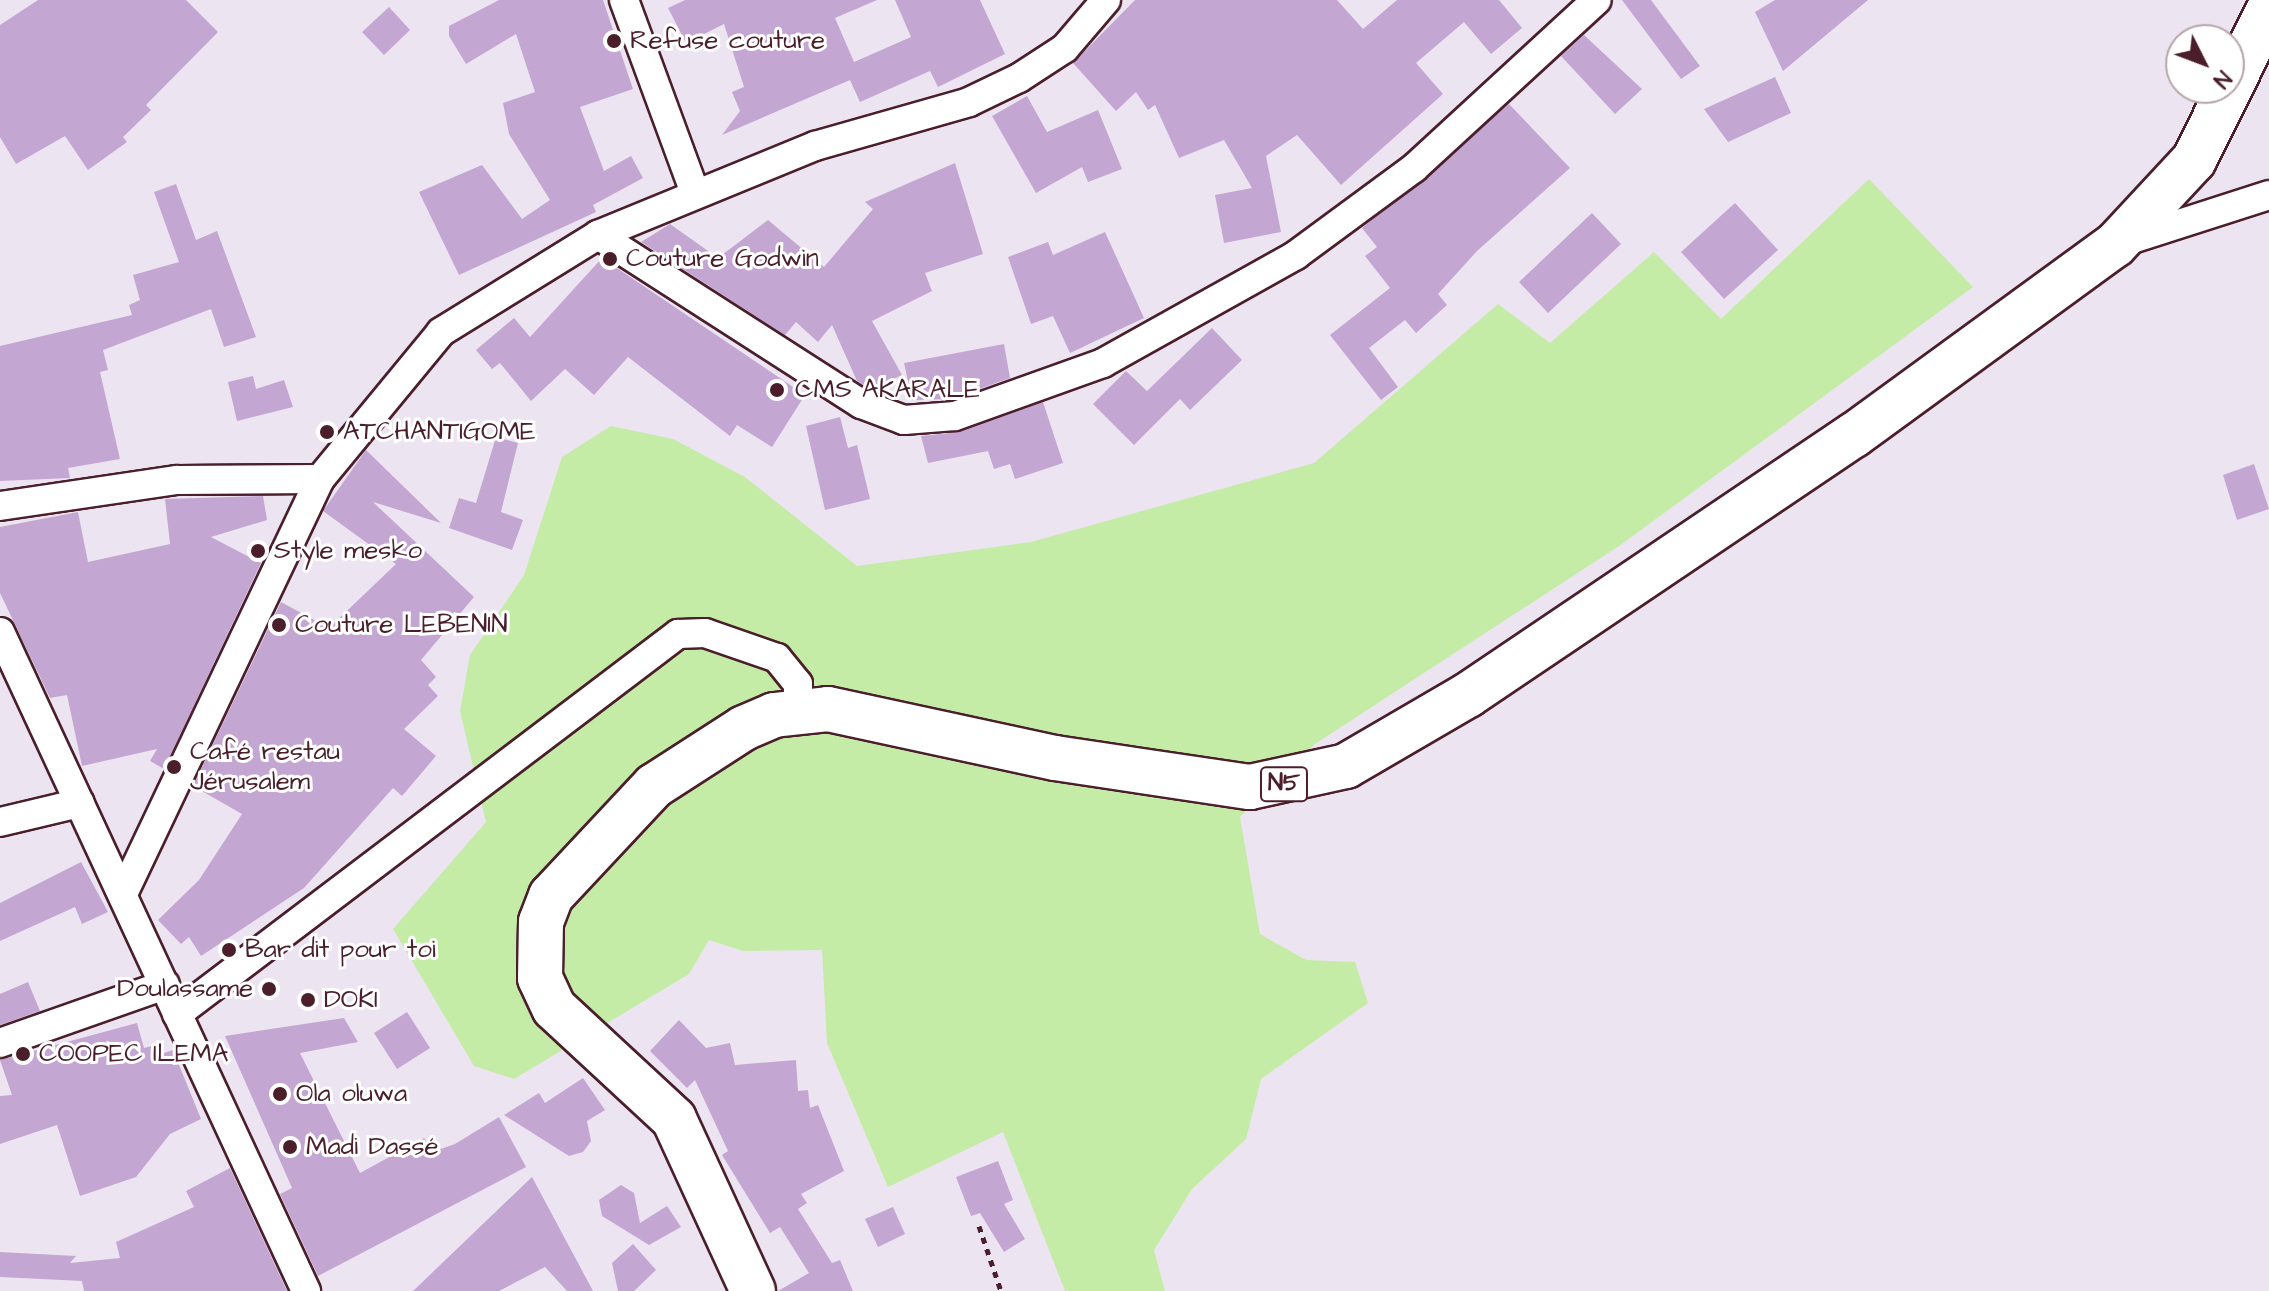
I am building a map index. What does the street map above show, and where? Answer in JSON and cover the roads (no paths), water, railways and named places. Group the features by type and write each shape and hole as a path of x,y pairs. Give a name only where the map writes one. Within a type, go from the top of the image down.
{"main road":[{"name":"N5","path":"753,1291 674,1119 554,1008 540,978 537,946 551,896 645,795 744,728 798,710 855,712 1146,775 1250,787 1319,776 1387,746 1468,695 1918,390 2115,245 2194,160 2269,9"}],"street":[{"path":"624,0 695,193"},
{"path":"123,894 320,479 441,332 598,235 815,146 969,102 1065,48 1106,0"},
{"path":"598,235 873,409 904,420 955,416 1103,363 1296,255 1414,168 1597,0"},
{"path":"2115,245 2269,195"},
{"path":"0,506 177,480 320,479"},
{"path":"0,632 306,1291"},
{"path":"177,1014 678,634 705,633 777,658 798,684 798,710"},
{"path":"0,822 80,803"},
{"path":"0,1043 165,985"}],"place":[{"name":"Refuse couture","path":"614,41"},
{"name":"Couture Godwin","path":"610,259"},
{"name":"CMS AKARALE","path":"777,390"},
{"name":"ATCHANTIGOME","path":"327,432"},
{"name":"Style mesko","path":"258,551"},
{"name":"Couture LEBENIN","path":"279,625"},
{"name":"Café restau Jérusalem","path":"174,767"},
{"name":"Bar dit pour toi","path":"229,950"},
{"name":"Doulassame","path":"269,989"},
{"name":"DOKI","path":"308,1000"},
{"name":"COOPEC ILEMA","path":"23,1054"},
{"name":"Ola oluwa","path":"280,1094"},
{"name":"Madi Dassé","path":"290,1147"}]}
